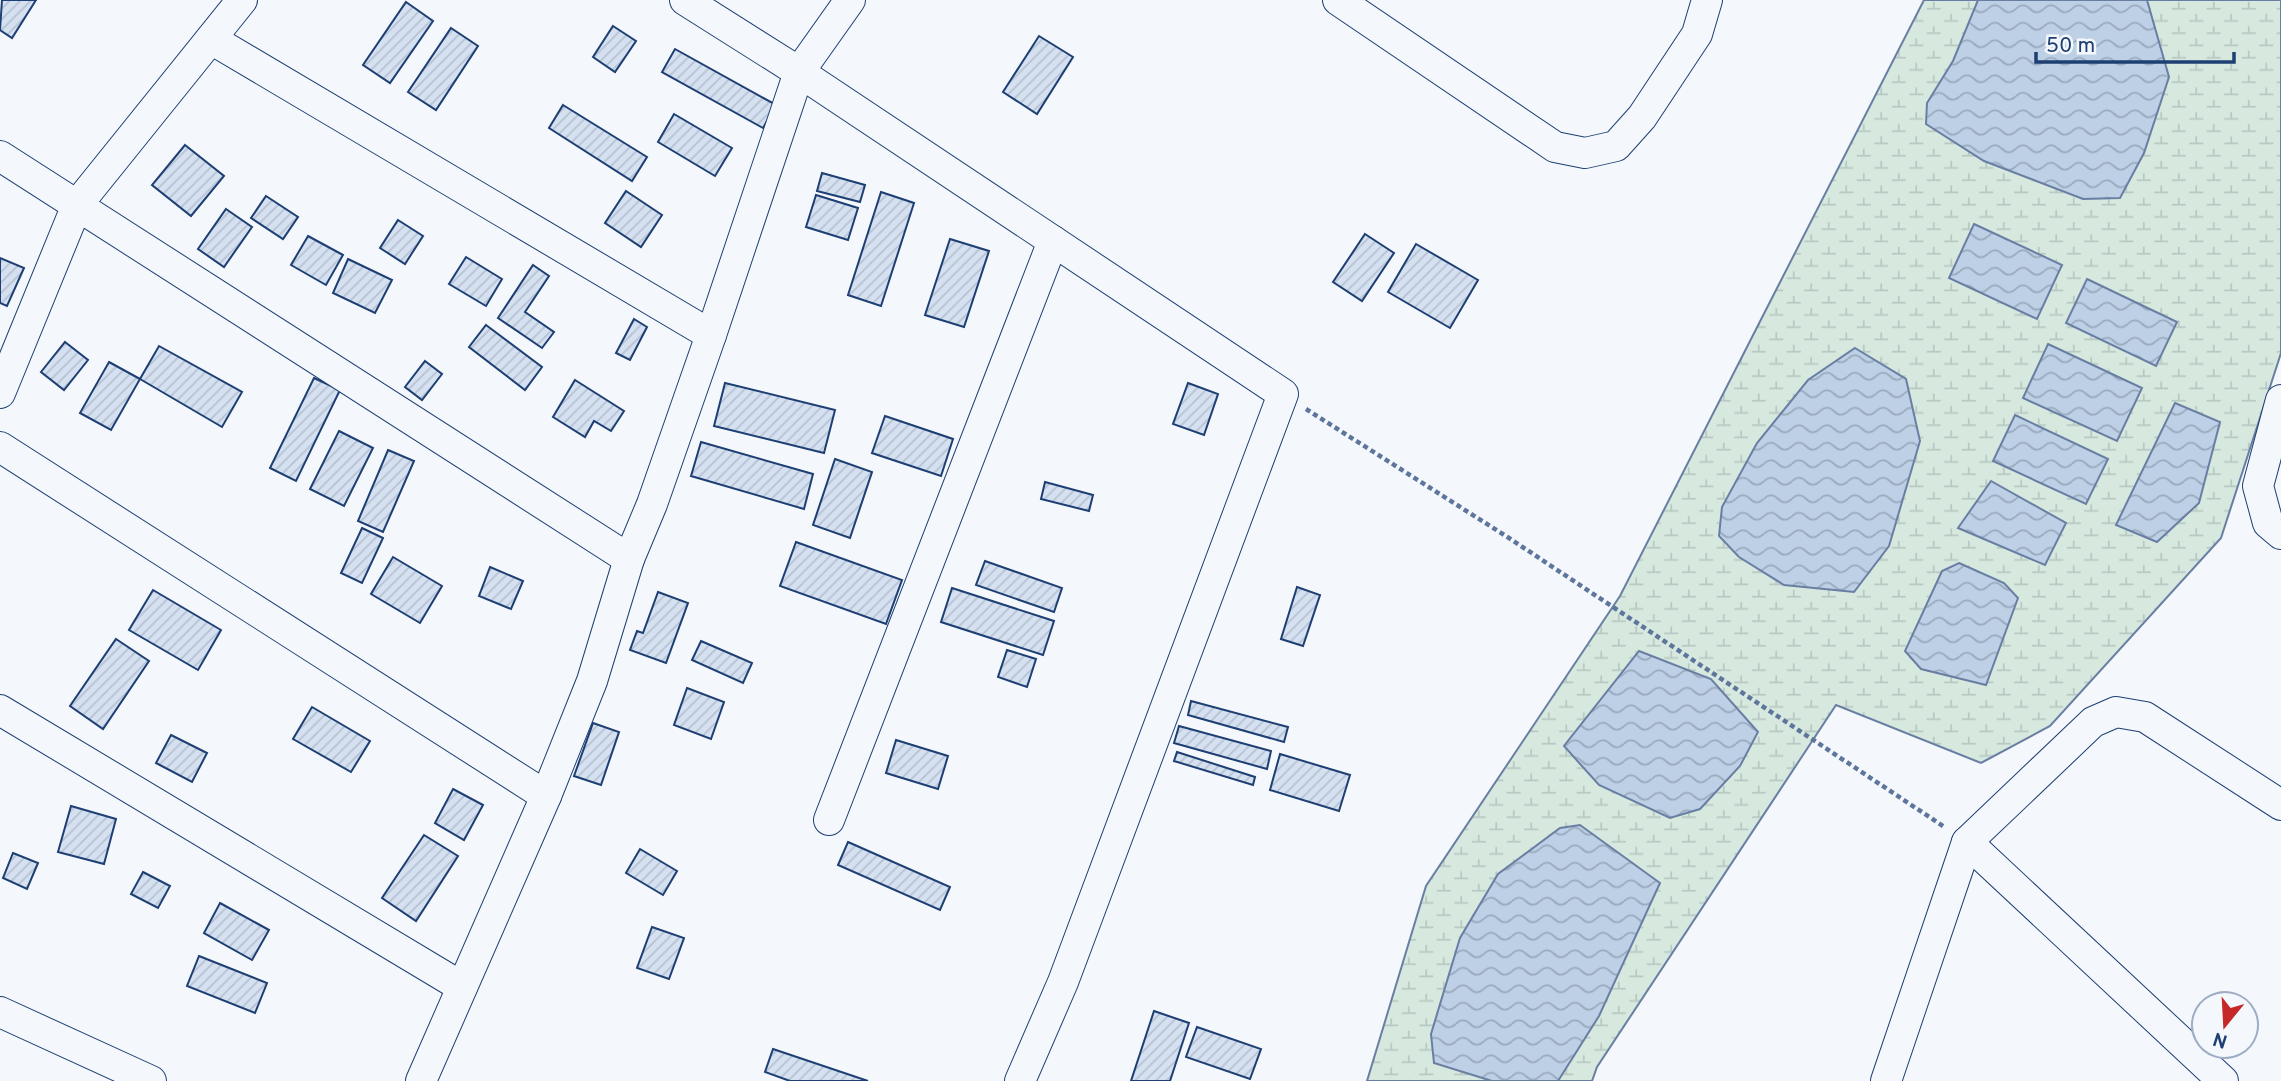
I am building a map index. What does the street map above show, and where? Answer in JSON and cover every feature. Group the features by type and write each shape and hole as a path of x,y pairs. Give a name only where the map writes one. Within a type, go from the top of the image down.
{"street":[{"path":"3,380 77,205 242,0"},
{"path":"685,0 799,72 1283,394 1063,982 1020,1081"},
{"path":"421,1081 546,796 592,681 629,559 652,504 711,335 799,72 850,0"},
{"path":"1338,0 1555,147 1585,153 1616,146 1642,117 1697,34 1707,0"},
{"path":"211,39 711,335"},
{"path":"0,156 629,559"},
{"path":"829,820 1053,241"},
{"path":"2281,400 2258,486 2268,523 2281,534"},
{"path":"0,447 546,796"},
{"path":"0,710 462,986"},
{"path":"1886,1081 1967,842 2093,722 2116,712 2145,717 2281,805"},
{"path":"1967,842 2223,1081"},
{"path":"0,1012 150,1081"}],"path":[{"path":"1283,394 1520,546 1967,842"}],"green space":[{"path":"1924,0 2281,0 2281,353 2221,538 2050,726 1981,763 1836,705 1597,1067 1592,1081 1367,1081 1426,886 1620,596"}],"water":[{"path":"1978,0 2147,0 2169,77 2144,153 2120,198 2083,199 1984,161 1926,124 1927,103 1953,61"},
{"path":"1974,224 2062,265 2037,319 1949,278"},
{"path":"2087,279 2177,322 2156,366 2066,323"},
{"path":"2048,344 2142,388 2117,441 2023,398"},
{"path":"1855,348 1906,379 1920,441 1889,546 1854,592 1784,585 1739,557 1719,536 1722,507 1757,443 1808,380"},
{"path":"2175,403 2220,422 2199,503 2157,542 2116,525"},
{"path":"2015,415 2108,459 2086,504 1993,461"},
{"path":"1991,481 2066,523 2045,565 1958,528"},
{"path":"1959,563 2004,583 2018,598 1986,685 1921,669 1905,651 1942,571"},
{"path":"1639,651 1711,679 1758,732 1740,766 1700,809 1670,818 1599,785 1564,746"},
{"path":"1580,825 1660,883 1599,1016 1558,1081 1492,1081 1434,1063 1431,1034 1460,938 1498,874 1560,828"}],"building":[{"path":"2,0 36,0 12,38 0,30"},
{"path":"406,2 433,21 390,83 363,65"},
{"path":"613,26 636,41 615,72 593,57"},
{"path":"451,28 478,46 436,110 408,92"},
{"path":"1039,36 1073,57 1037,114 1003,92"},
{"path":"675,49 776,105 763,128 662,72"},
{"path":"563,105 647,157 632,181 549,128"},
{"path":"674,114 732,148 715,176 658,142"},
{"path":"185,145 224,176 191,216 152,185"},
{"path":"822,173 865,185 860,202 817,191"},
{"path":"626,191 662,215 641,247 605,223"},
{"path":"881,192 914,203 881,306 848,295"},
{"path":"816,195 858,208 848,240 806,227"},
{"path":"266,196 298,217 283,239 251,218"},
{"path":"226,209 252,227 224,267 198,249"},
{"path":"398,220 423,236 405,264 380,248"},
{"path":"1365,234 1394,253 1362,301 1333,282"},
{"path":"308,236 343,255 326,285 291,265"},
{"path":"950,239 989,251 964,327 925,315"},
{"path":"1416,244 1478,280 1450,328 1388,292"},
{"path":"466,257 502,279 486,306 449,284"},
{"path":"0,258 24,268 7,306 0,303"},
{"path":"348,259 392,280 375,313 333,293"},
{"path":"533,265 549,276 525,312 554,332 542,348 498,318"},
{"path":"634,319 647,327 630,360 616,353"},
{"path":"486,325 542,367 525,390 469,347"},
{"path":"65,342 88,360 64,390 41,372"},
{"path":"159,346 242,392 222,427 140,379"},
{"path":"425,361 442,374 422,400 405,387"},
{"path":"109,362 140,379 111,430 80,413"},
{"path":"314,378 340,390 296,481 270,468"},
{"path":"575,380 624,411 611,431 594,421 585,437 553,417"},
{"path":"725,383 835,410 824,453 714,426"},
{"path":"1188,383 1218,394 1204,435 1173,424"},
{"path":"885,416 953,439 941,476 872,453"},
{"path":"339,431 373,448 344,506 310,489"},
{"path":"701,442 813,474 804,509 691,476"},
{"path":"388,450 414,461 383,532 358,521"},
{"path":"835,459 872,472 850,538 813,525"},
{"path":"1045,482 1093,495 1089,511 1041,499"},
{"path":"362,528 383,538 362,583 341,573"},
{"path":"796,542 902,580 886,624 780,586"},
{"path":"393,557 442,586 420,623 371,594"},
{"path":"985,561 1062,588 1054,612 976,585"},
{"path":"490,567 523,581 511,609 479,596"},
{"path":"1297,587 1320,595 1303,646 1281,639"},
{"path":"952,588 1054,621 1043,655 941,622"},
{"path":"153,590 221,630 198,670 129,630"},
{"path":"658,592 688,603 666,663 630,650 637,631 643,633"},
{"path":"116,639 149,661 103,729 70,706"},
{"path":"701,641 752,663 743,683 692,660"},
{"path":"1007,650 1036,659 1027,687 998,677"},
{"path":"687,688 724,702 711,739 674,725"},
{"path":"1191,701 1288,727 1284,742 1188,715"},
{"path":"312,707 370,741 351,772 293,739"},
{"path":"593,723 619,732 601,785 574,776"},
{"path":"1179,726 1271,751 1267,769 1174,743"},
{"path":"171,735 207,753 192,782 156,763"},
{"path":"896,740 948,756 938,789 886,773"},
{"path":"1177,752 1255,777 1253,785 1174,761"},
{"path":"1280,754 1350,775 1339,811 1270,790"},
{"path":"453,789 483,805 464,840 435,823"},
{"path":"71,806 116,819 104,864 58,852"},
{"path":"424,835 458,856 416,921 382,898"},
{"path":"848,842 950,887 940,910 838,865"},
{"path":"640,849 677,871 663,895 626,873"},
{"path":"13,853 38,863 27,889 3,878"},
{"path":"143,872 170,886 158,908 131,894"},
{"path":"220,903 269,930 252,960 204,933"},
{"path":"652,927 684,938 669,979 637,968"},
{"path":"199,956 267,983 255,1013 187,986"},
{"path":"1154,1011 1189,1023 1170,1081 1131,1081"},
{"path":"1197,1027 1261,1049 1250,1079 1186,1057"},
{"path":"773,1049 868,1081 790,1081 765,1072"}]}
